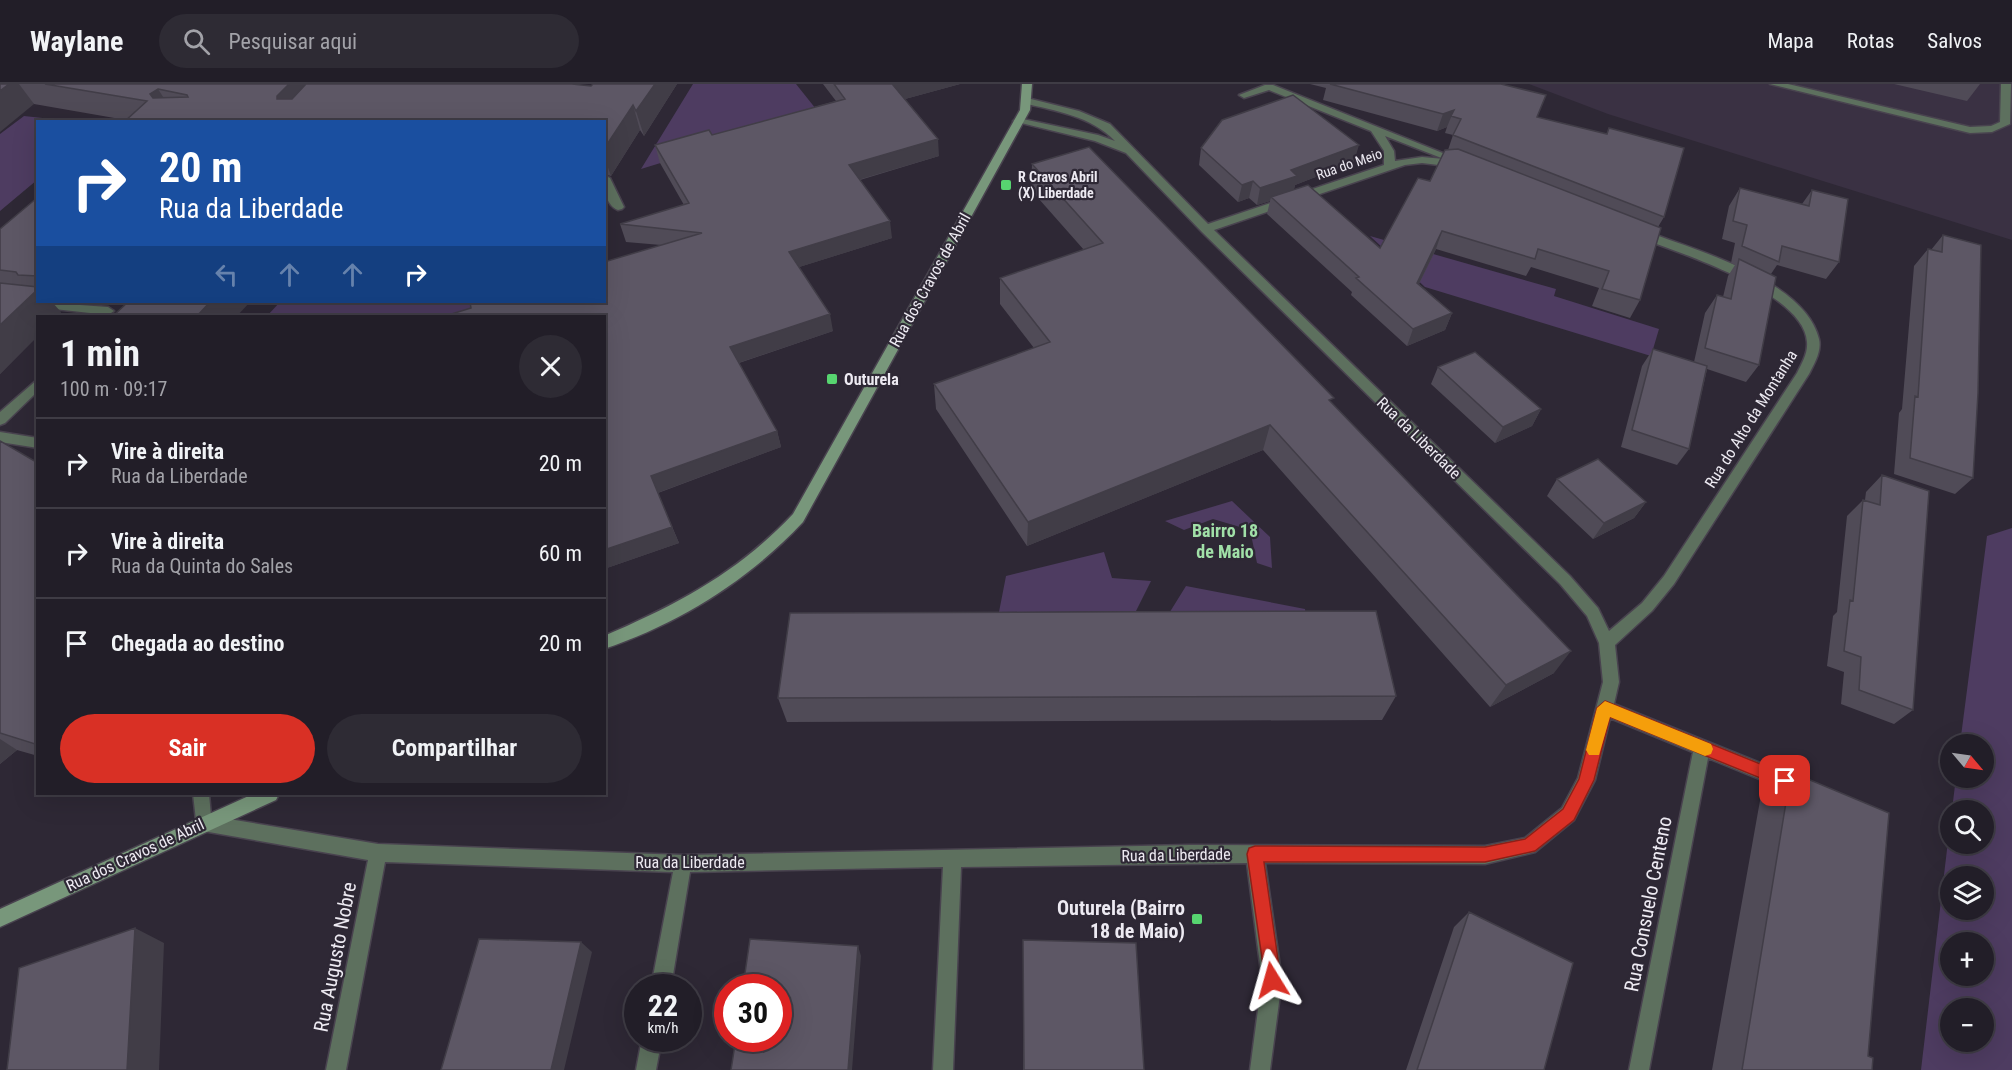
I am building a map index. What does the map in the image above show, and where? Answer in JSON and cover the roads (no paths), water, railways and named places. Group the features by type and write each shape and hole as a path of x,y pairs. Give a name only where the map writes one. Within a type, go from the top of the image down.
{"street":[{"path":"1018,121 1025,110 1027,84"},
{"path":"1775,84 1921,119 1981,130 2005,124 2006,84"},
{"path":"1244,95 1269,87 1375,129 1389,151 1390,166"},
{"name":"Rua da Liberdade","path":"203,823 378,853 683,864 1255,854 1485,855 1529,846 1568,814 1586,780 1611,682 1607,643 1593,612 1565,580 1206,229 1106,126 1091,118 1027,101"},
{"name":"Rua da Liberdade","path":"1018,121 1098,138 1136,156"},
{"name":"Rua dos Cravos de Abril","path":"606,642 673,612 726,583 759,559 798,518 1018,121"},
{"name":"Rua do Meio","path":"1206,229 1390,166 1422,160 1471,167 1375,129"},
{"path":"606,182 618,207"},
{"name":"Rua do Alto da Montanha","path":"1607,643 1647,607 1669,580 1803,374 1811,356 1814,340 1805,320 1784,298 1755,280 1624,228"},
{"path":"0,298 36,302"},
{"path":"45,303 109,310"},
{"path":"0,420 36,384"},
{"path":"0,437 36,443"},
{"path":"1605,708 1813,792"},
{"name":"Rua Consuelo Centeno","path":"1639,1070 1702,748"},
{"path":"201,795 203,823"},
{"name":"Rua dos Cravos de Abril","path":"0,918 268,795"},
{"name":"Rua Augusto Nobre","path":"336,1070 378,853"},
{"path":"1255,854 1272,980 1260,1070"},
{"path":"944,1070 952,858"},
{"path":"663,974 683,864"},
{"path":"646,1070 649,1052"}],"place":[{"name":"R Cravos Abril (X) Liberdade","path":"1006,185"},
{"name":"Outurela","path":"832,379"},
{"name":"Outurela (Bairro 18 de Maio)","path":"1197,919"}],"district":[{"name":"Bairro 18 de Maio","path":"1225,540"}]}
